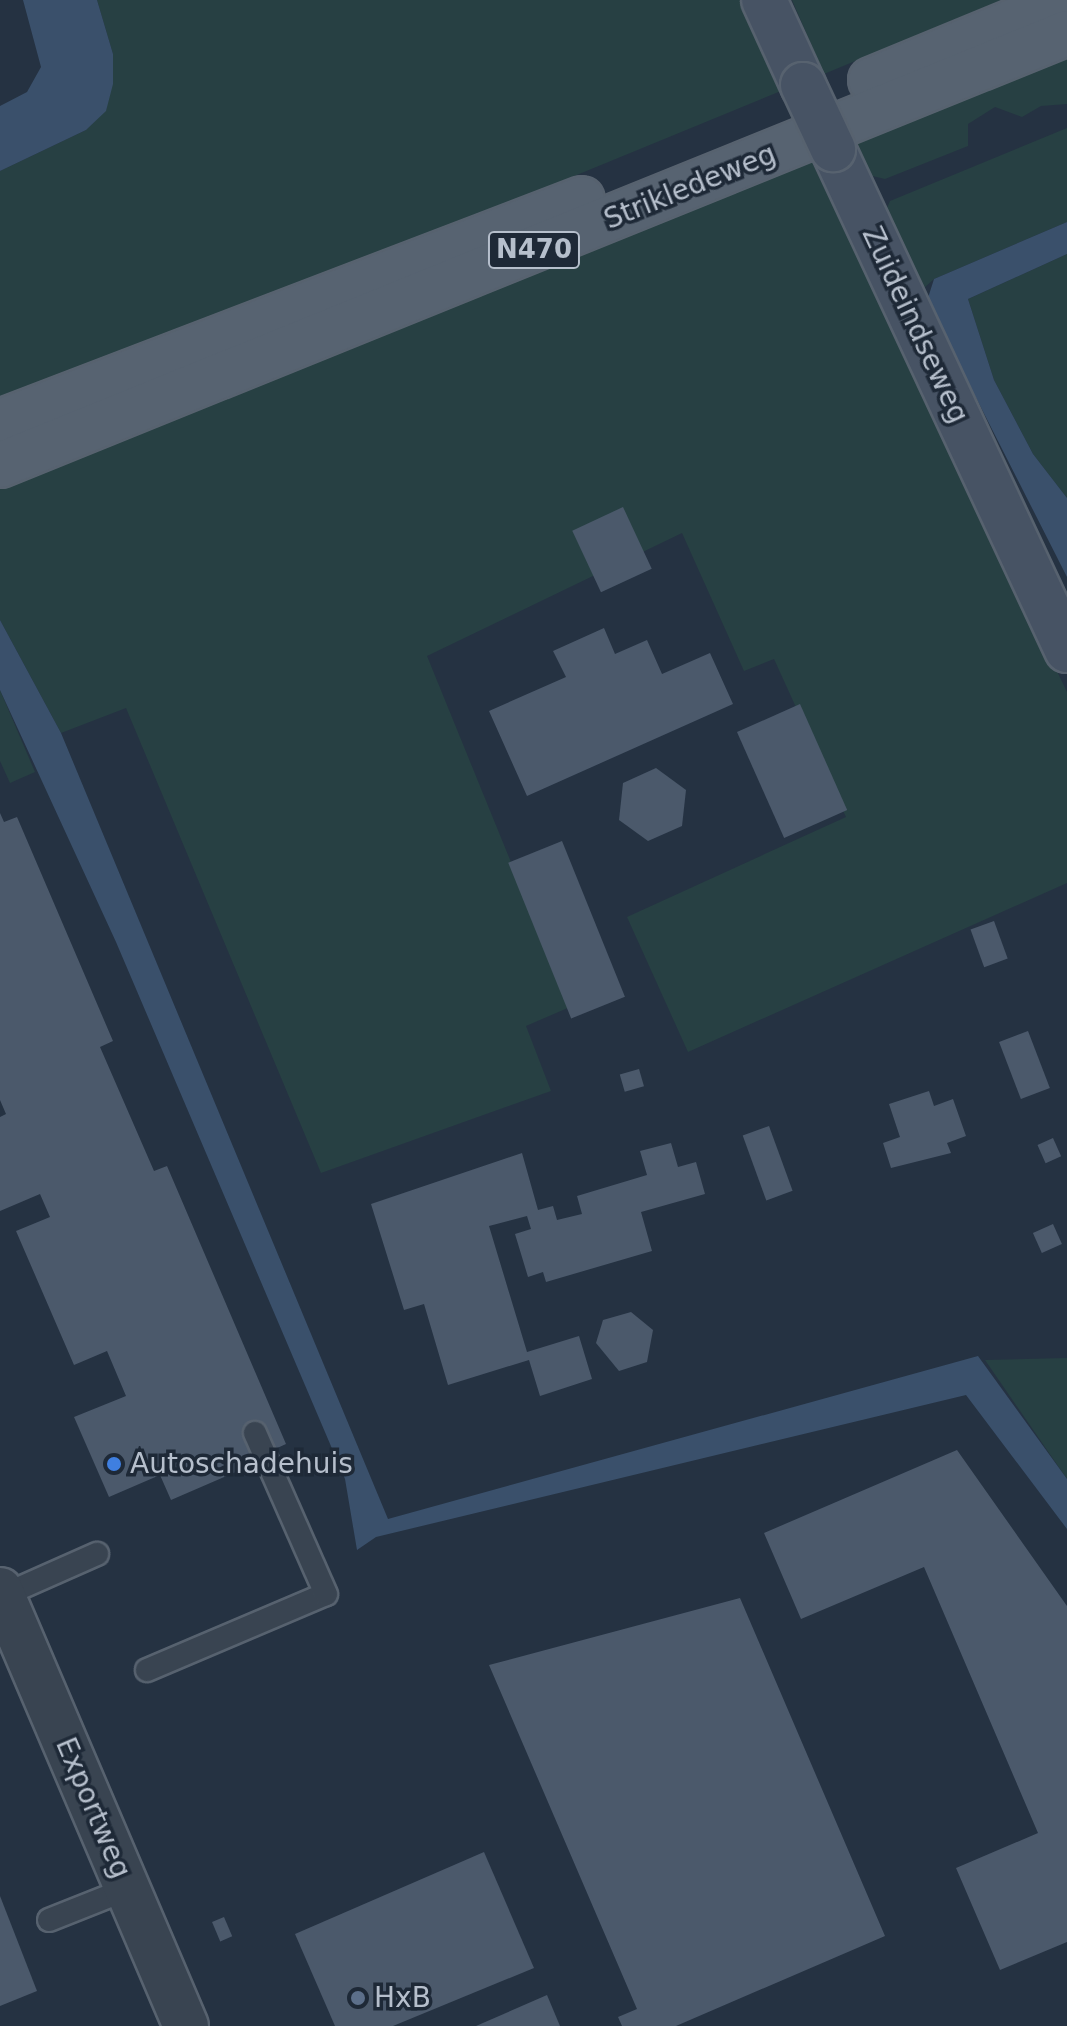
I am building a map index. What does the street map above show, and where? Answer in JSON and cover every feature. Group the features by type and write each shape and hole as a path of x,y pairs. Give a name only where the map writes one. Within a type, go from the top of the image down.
{"main road":[{"name":"Strikledeweg","path":"0,422 595,193 1065,0"},
{"name":"Strikledeweg","path":"0,465 1067,33"}],"street":[{"name":"Zuideindseweg","path":"764,0 1067,650"},
{"name":"Exportweg","path":"1,1593 186,2026"}],"lane":[{"path":"147,1670 326,1594 255,1433"},
{"path":"1,1593 97,1554"},
{"path":"49,1920 127,1889"}],"green space":[{"path":"97,0 747,0 781,91 0,412 0,171 86,130 106,110 113,54"},
{"path":"792,0 1002,0 824,74"},
{"path":"1067,56 1067,104 1041,106 1022,117 995,107 968,124 968,146 885,179 860,173 849,147"},
{"path":"1067,128 1067,222 934,279 915,296 882,219 890,201"},
{"path":"812,162 1067,692 1067,883 688,1052 627,917 846,817 774,659 744,671 682,533 427,656 570,1007 526,1026 551,1091 321,1173 126,708 61,733 0,620 0,475 221,398"},
{"path":"1067,254 1067,498 1033,454 994,380 968,299"},
{"path":"0,690 35,772 10,783 0,761"},
{"path":"1067,1358 1067,1479 985,1360"}],"water":[{"path":"23,0 97,0 113,54 113,84 106,111 86,130 0,171 0,106 27,92 41,67"},
{"path":"1067,222 1067,254 968,299 994,380 1033,454 1067,498 1067,577 927,301 934,279"},
{"path":"0,620 61,733 388,1519 978,1356 1067,1479 1067,1529 966,1395 376,1537 357,1550 345,1479 116,942 0,690"}],"building":[{"path":"623,507 652,569 601,592 572,531"},
{"path":"604,628 615,654 647,640 662,674 710,653 733,704 527,796 489,711 566,677 553,651"},
{"path":"800,704 847,810 784,838 737,732"},
{"path":"656,768 686,790 682,826 648,841 619,820 623,783"},
{"path":"0,813 4,822 17,817 113,1041 100,1047 154,1171 167,1166 286,1444 273,1450 275,1455 171,1500 160,1475 109,1497 74,1417 126,1396 107,1351 74,1365 16,1231 50,1217 40,1194 0,1211 0,1117 6,1114 0,1100"},
{"path":"562,841 625,997 571,1018 508,863"},
{"path":"994,921 1008,959 984,967 971,930"},
{"path":"1028,1031 1050,1088 1021,1099 999,1042"},
{"path":"639,1069 644,1086 625,1092 620,1075"},
{"path":"929,1091 934,1106 953,1099 966,1136 947,1143 951,1153 891,1168 883,1143 900,1137 889,1104"},
{"path":"769,1126 793,1191 766,1200 743,1136"},
{"path":"1053,1138 1061,1156 1046,1163 1037,1145"},
{"path":"671,1143 678,1167 696,1162 705,1194 641,1212 652,1251 546,1282 543,1272 528,1277 515,1234 531,1229 527,1216 489,1226 527,1352 579,1336 592,1379 540,1396 529,1360 448,1385 424,1304 404,1310 371,1204 522,1153 538,1210 553,1206 557,1220 582,1214 577,1196 647,1175 640,1151"},
{"path":"1053,1224 1062,1244 1042,1253 1033,1233"},
{"path":"631,1312 653,1330 647,1362 619,1371 596,1343 603,1320"},
{"path":"957,1450 1067,1606 1067,1942 1000,1970 956,1868 1038,1833 924,1567 801,1619 764,1533"},
{"path":"740,1598 885,1936 676,2026 622,2026 618,2017 637,2009 489,1665"},
{"path":"484,1852 534,1968 393,2026 335,2026 295,1934"},
{"path":"0,1896 37,1991 0,2006"},
{"path":"224,1917 232,1936 220,1941 212,1922"},
{"path":"547,1995 560,2026 476,2026"}],"place":[{"name":"Autoschadehuis","path":"114,1464"},
{"name":"HxB","path":"358,1998"}]}
